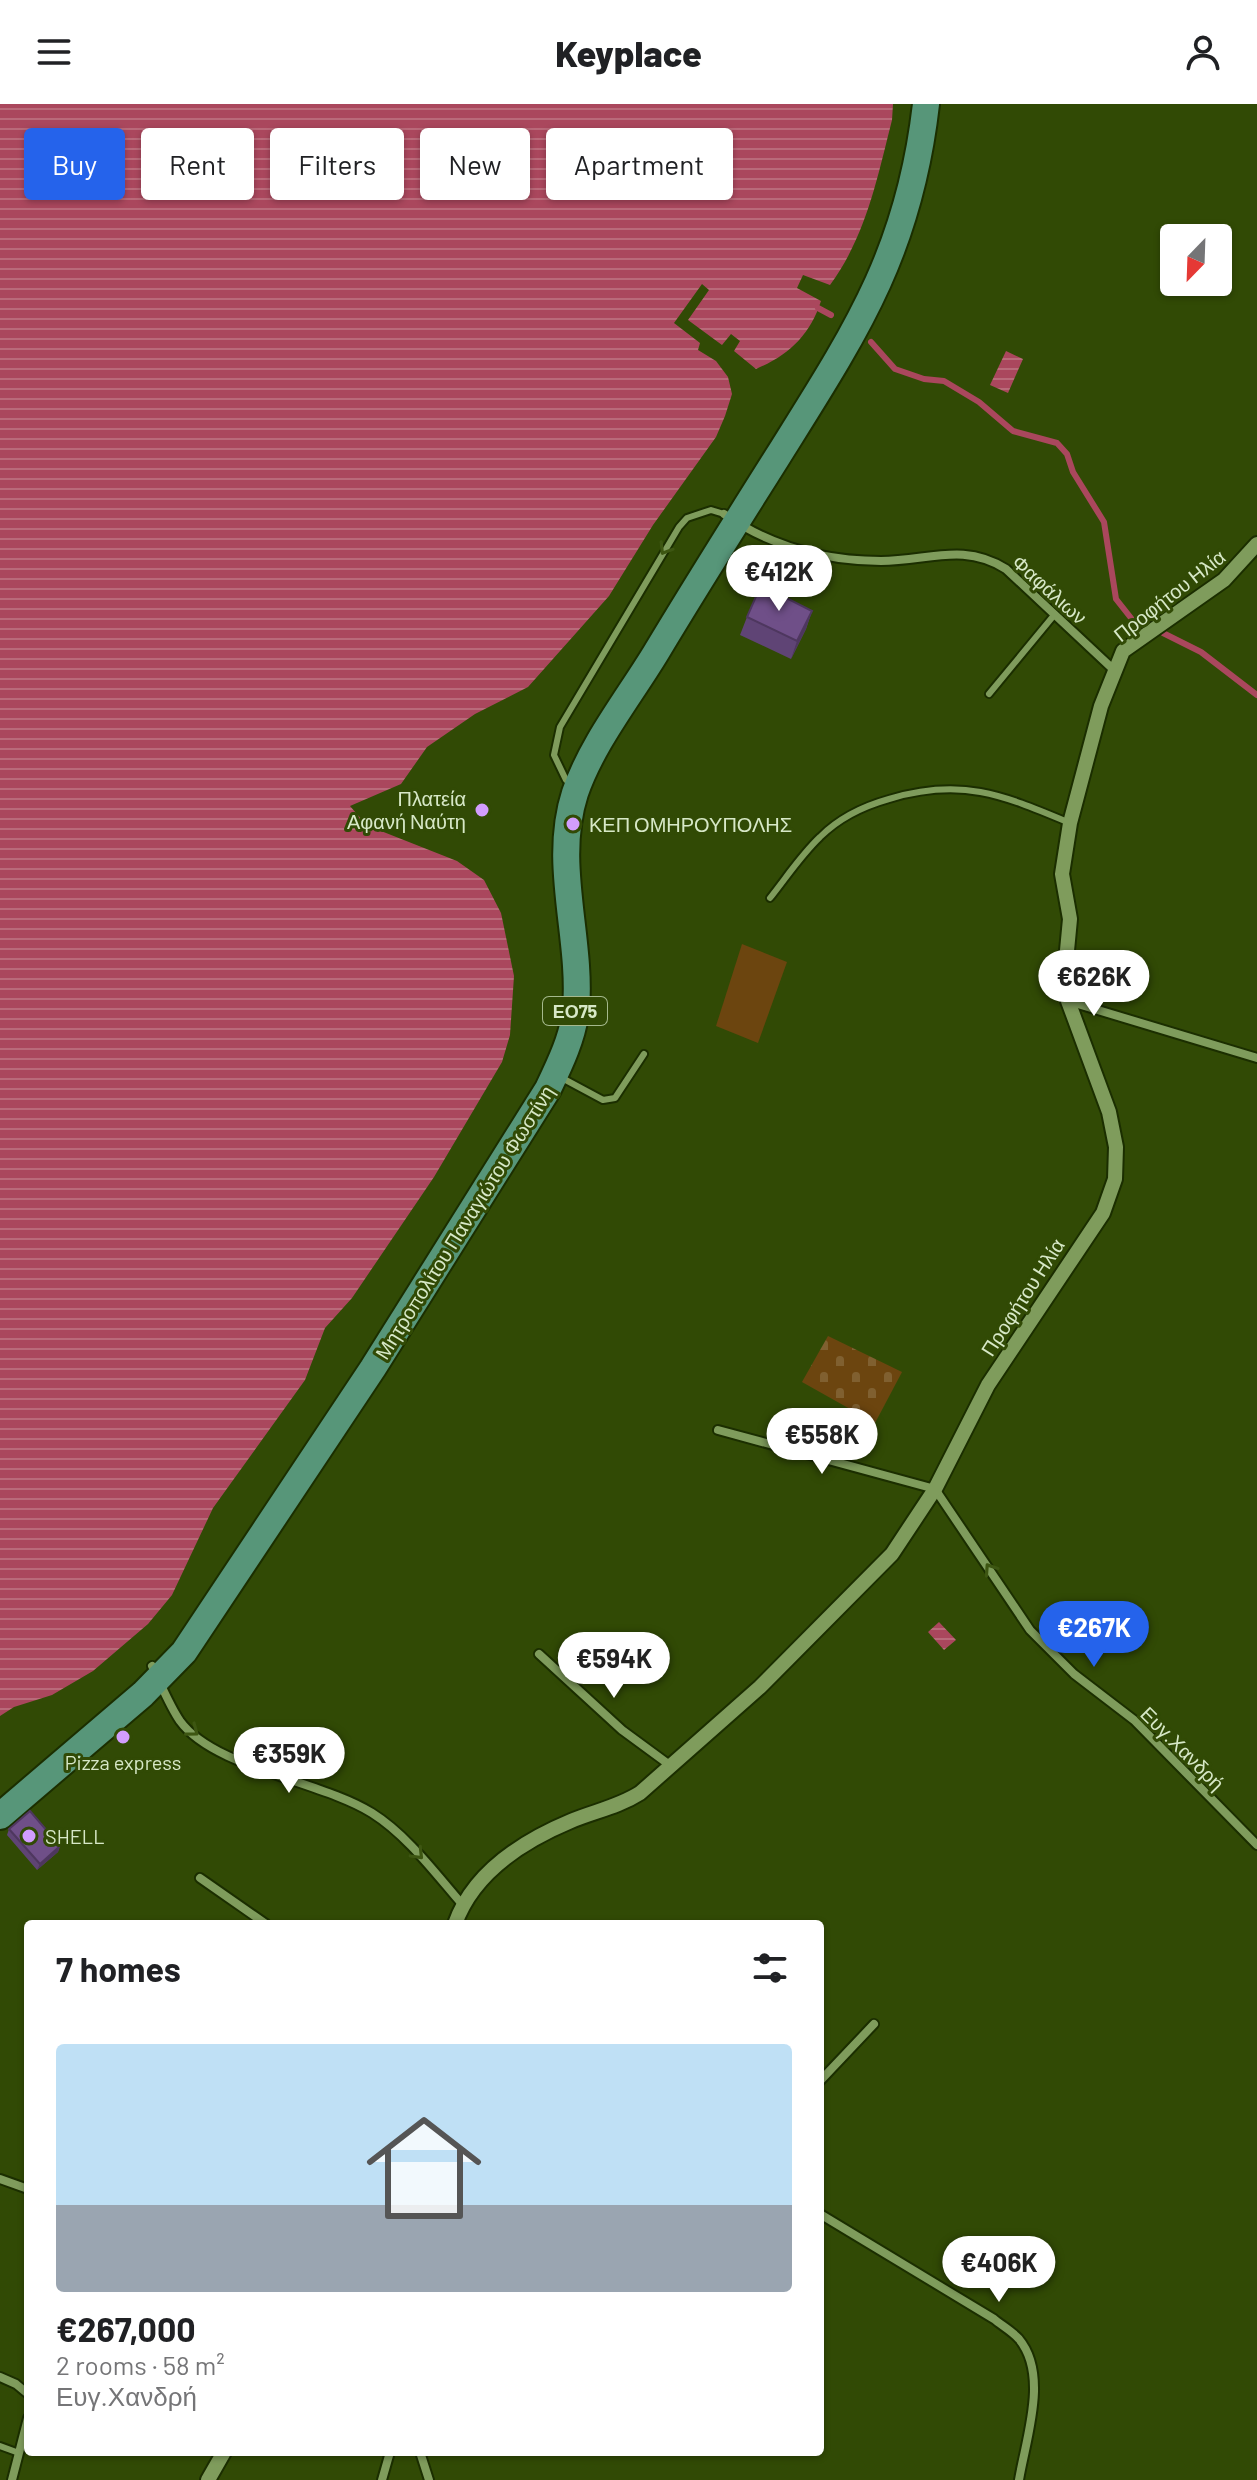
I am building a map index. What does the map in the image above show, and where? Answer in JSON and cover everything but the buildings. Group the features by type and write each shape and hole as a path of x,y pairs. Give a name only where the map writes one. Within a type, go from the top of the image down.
{"main road":[{"name":"Μητροπολίτου Παναγιώτου Φωστίνη","path":"0,1816 155,1673 207,1619 373,1368 534,1113 555,1074 575,1010 566,845 576,792 862,291 902,175 912,104"},
{"name":"Μητροπολίτου Παναγιώτου Φωστίνη","path":"0,1798 155,1673 363,1358 543,1068 562,1009 552,846 557,806 566,780 730,518 874,298 908,206 920,155 926,104"}],"street":[{"name":"Φαφάλιων","path":"730,518 759,536 835,558 879,561 975,553 1006,569 1114,670"},
{"name":"Προφήτου Ηλία","path":"456,1920 462,1904 496,1865 571,1821 625,1802 672,1766 760,1687 878,1571 935,1489 988,1385 1103,1213 1117,1169 1112,1124 1068,1001 1069,905 1062,874 1070,823 1101,706 1123,651 1224,580 1257,544"},
{"path":"1068,1001 1257,1058"},
{"path":"718,1430 935,1489"},
{"name":"Ευγ.Χανδρή","path":"935,1489 1030,1630 1074,1674 1134,1720 1257,1845"},
{"path":"539,1654 622,1730 672,1766"},
{"path":"155,1673 181,1723 239,1761 339,1796 374,1814 422,1858 462,1904"},
{"path":"200,1878 260,1920"},
{"path":"824,2077 874,2024"},
{"path":"0,2179 24,2188"},
{"path":"824,2216 994,2319 1018,2338 1031,2360 1034,2380 1019,2480"},
{"path":"0,2377 24,2391"},
{"path":"12,2480 24,2434"},
{"path":"208,2480 222,2456"},
{"path":"382,2480 389,2456"},
{"path":"421,2456 429,2480"}],"lane":[{"path":"989,694 1055,614"},
{"path":"770,898 821,836 865,806 911,792 943,786 966,788 1023,804 1070,823"},
{"path":"555,1074 603,1100 615,1098 644,1054"},
{"path":"0,2446 19,2453"}],"green space":[{"path":"742,944 787,962 758,1043 716,1026"},
{"path":"828,1336 902,1372 875,1423 802,1382"}],"shaded area":[{"path":"0,104 893,104 892,120 875,185 853,247 830,285 803,275 797,288 821,301 811,324 797,342 779,357 756,369 734,351 740,341 731,334 722,345 688,320 709,290 702,284 674,323 700,343 698,350 716,361 728,377 732,394 716,437 653,525 609,596 528,687 475,714 427,747 401,784 350,806 363,821 381,831 457,861 484,880 501,913 514,976 510,1035 502,1062 434,1177 352,1298 325,1328 305,1380 213,1508 172,1595 148,1624 93,1671 52,1695 14,1707 0,1716"},
{"path":"1006,351 1023,359 1008,393 990,385"},
{"path":"939,1622 956,1640 944,1650 928,1632"}],"waterway":[{"path":"818,308 831,315"},
{"path":"871,342 895,369 924,379 944,381 979,402 1013,431 1057,443 1067,454 1073,472 1104,522 1116,599 1131,618"},
{"path":"1163,633 1201,652 1257,695"}],"place":[{"name":"Πλατεία Αφανή Ναύτη","path":"482,810"},
{"name":"ΚΕΠ ΟΜΗΡΟΥΠΟΛΗΣ","path":"573,824"},
{"name":"Pizza express","path":"123,1737"},
{"name":"SHELL","path":"29,1836"}]}
